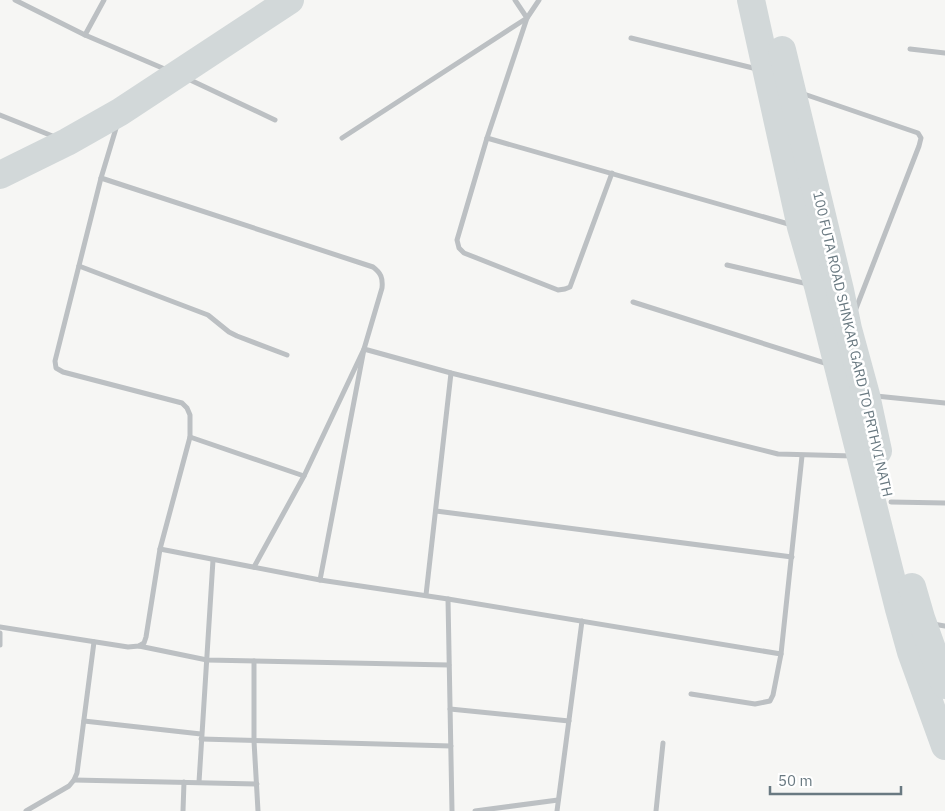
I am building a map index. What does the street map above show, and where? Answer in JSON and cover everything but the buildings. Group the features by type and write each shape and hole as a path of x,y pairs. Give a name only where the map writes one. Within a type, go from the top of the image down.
{"street":[{"path":"15,0 85,35 178,74 275,120"},
{"path":"85,35 104,0"},
{"path":"0,175 67,142 120,112 288,0"},
{"path":"515,0 527,18"},
{"path":"539,0 527,18 487,138 457,240 459,248 464,253 558,290 565,289 570,286 612,173"},
{"path":"751,0 801,227 818,286 910,652 945,746"},
{"name":"100 FUTA ROAD SHNKAR GARD TO PRTHVI NATH","path":"771,0 791,90 837,274 848,329 891,502 934,624 945,685"},
{"path":"342,138 527,18"},
{"path":"631,38 768,72"},
{"path":"910,49 945,53"},
{"path":"791,90 918,133 921,138 848,329"},
{"path":"120,112 56,354 56,368 64,372 182,403 190,415 190,437 160,549 146,637 144,643 139,646"},
{"path":"0,115 67,142"},
{"path":"487,138 801,227"},
{"path":"101,178 373,267 380,272 383,280 382,288 364,349 320,580"},
{"path":"727,265 818,286"},
{"path":"79,266 208,315 229,332 287,356"},
{"path":"633,302 838,367"},
{"path":"364,349 451,374 759,450 802,456 861,456"},
{"path":"254,567 304,476 364,349"},
{"path":"426,595 451,374"},
{"path":"866,396 945,403"},
{"path":"190,437 304,476"},
{"path":"691,694 755,704 770,701 773,695 781,654 802,456"},
{"path":"891,502 945,503"},
{"path":"436,510 792,557"},
{"path":"160,549 320,580 426,595 781,654"},
{"path":"199,782 213,560"},
{"path":"448,599 452,811"},
{"path":"557,811 582,621"},
{"path":"0,627 128,647 139,646 206,660 449,665"},
{"path":"0,633 0,645"},
{"path":"26,811 69,786 77,773 94,642"},
{"path":"254,661 254,741 258,811"},
{"path":"450,709 569,721"},
{"path":"84,721 201,737 254,741 451,746"},
{"path":"656,811 663,743"},
{"path":"74,780 257,784"},
{"path":"183,811 184,782"},
{"path":"475,811 558,800"}]}
